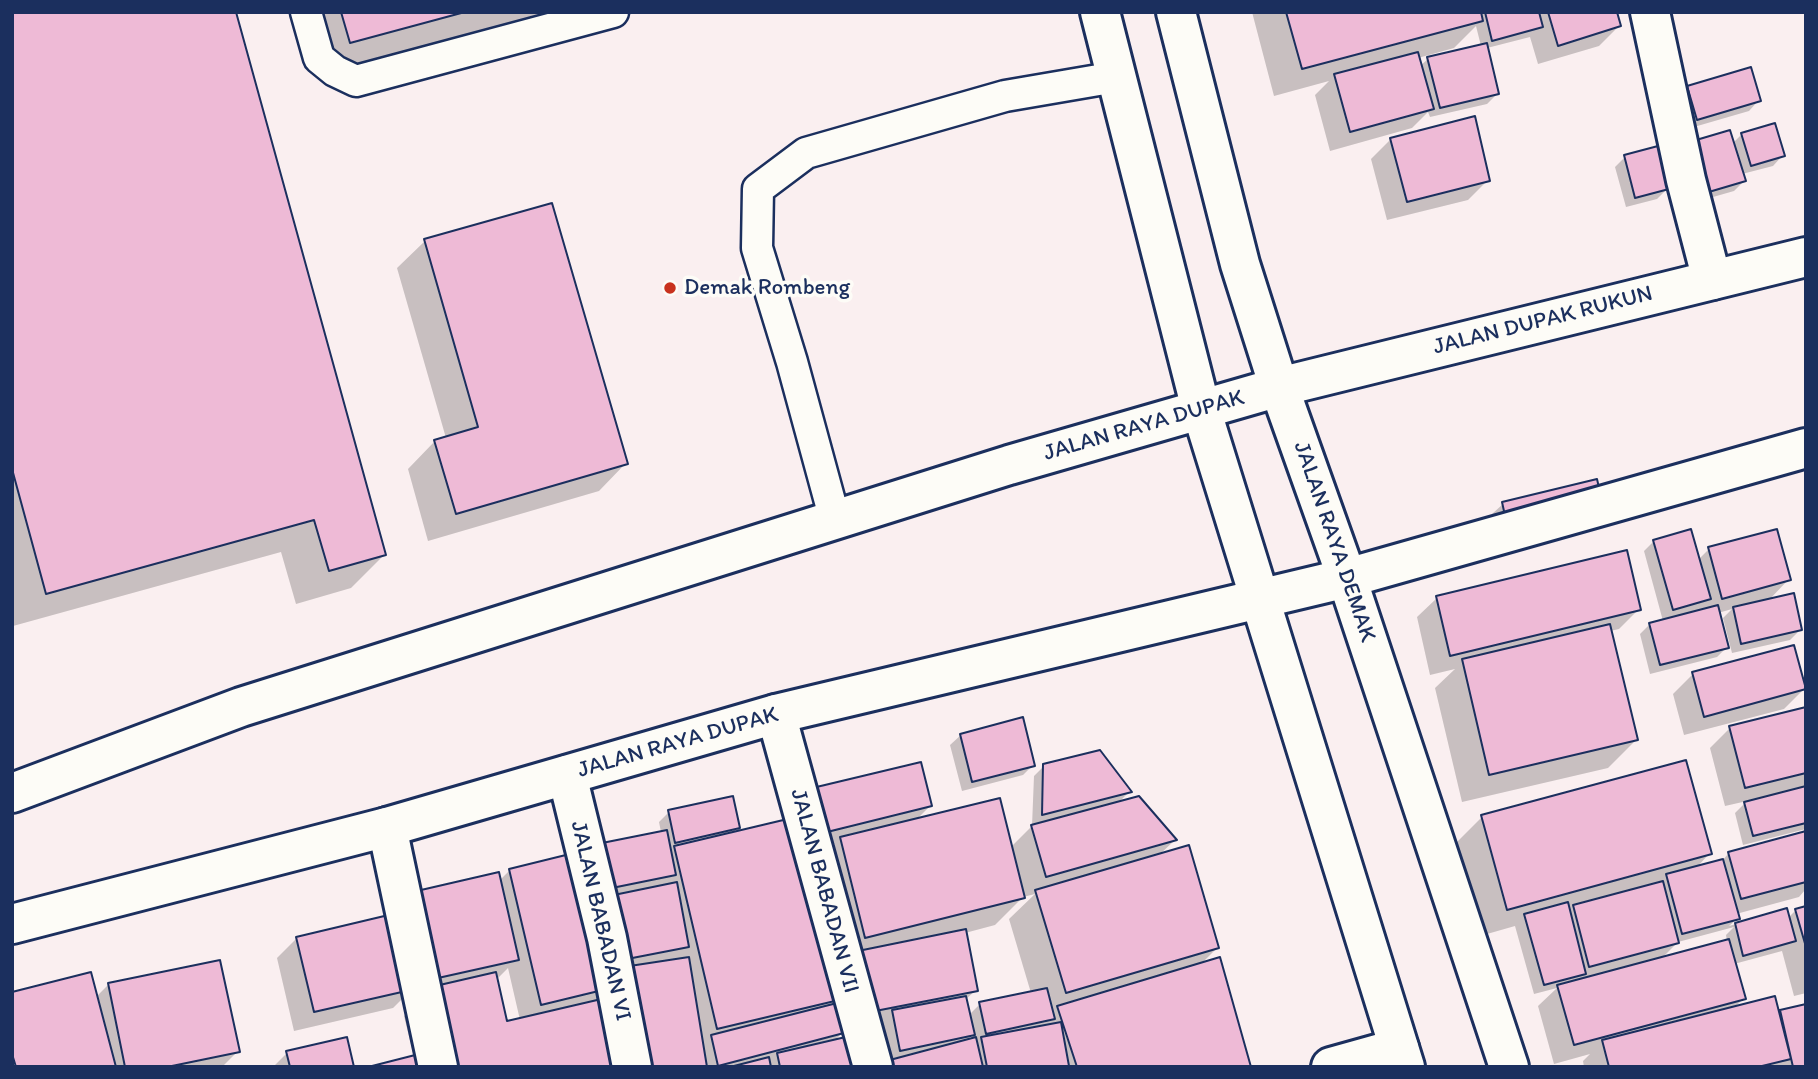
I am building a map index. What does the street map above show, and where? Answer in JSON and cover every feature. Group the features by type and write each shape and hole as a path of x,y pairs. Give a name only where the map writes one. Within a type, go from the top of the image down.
{"main road":[{"path":"1100,12 1201,409 1402,1057 1331,1067"},
{"name":"JALAN RAYA DEMAK","path":"1176,12 1240,264 1509,1067"},
{"path":"1650,12 1686,180 1712,280"},
{"name":"JALAN DUPAK RUKUN","path":"1279,387 1806,257"},
{"name":"JALAN RAYA DUPAK","path":"12,793 241,707 1009,465 1279,387"},
{"path":"1347,578 1806,448"},
{"name":"JALAN RAYA DUPAK","path":"12,924 387,827 776,714 1347,578"},
{"name":"JALAN BABADAN VII","path":"776,714 873,1067"},
{"name":"JALAN BABADAN VI","path":"567,775 607,938 632,1067"},
{"path":"387,827 438,1067"}],"lane":[{"path":"306,12 319,58 335,71 355,81 613,12"},
{"path":"835,520 792,362 757,248 758,189 806,153 1005,96 1116,77"}],"building":[{"path":"12,12 236,12 386,555 329,571 314,520 46,594 12,469"},
{"path":"341,12 465,12 350,43"},
{"path":"1286,12 1481,12 1483,21 1302,69"},
{"path":"1485,12 1539,12 1543,27 1492,41"},
{"path":"1548,12 1617,12 1621,26 1558,46"},
{"path":"1487,43 1499,94 1440,108 1427,57"},
{"path":"1418,52 1434,109 1350,132 1334,74"},
{"path":"1751,67 1761,101 1697,120 1687,86"},
{"path":"1475,116 1490,181 1407,202 1390,138"},
{"path":"1775,123 1785,156 1751,166 1741,133"},
{"path":"1730,130 1746,181 1702,194 1686,143"},
{"path":"1658,146 1669,189 1635,198 1624,155"},
{"path":"552,203 628,464 456,514 434,440 478,427 424,239"},
{"path":"1597,479 1602,501 1507,525 1502,502"},
{"path":"1691,529 1711,599 1673,610 1653,540"},
{"path":"1777,529 1791,580 1722,599 1708,547"},
{"path":"1627,550 1641,610 1450,656 1436,596"},
{"path":"1794,593 1802,630 1741,644 1733,607"},
{"path":"1718,605 1729,648 1660,665 1649,623"},
{"path":"1610,624 1638,740 1489,775 1462,659"},
{"path":"1794,645 1806,689 1704,717 1692,672"},
{"path":"1806,707 1806,773 1745,788 1729,726"},
{"path":"1023,717 1035,766 972,782 960,734"},
{"path":"1100,750 1132,792 1042,815 1043,764"},
{"path":"1686,760 1712,854 1507,910 1481,815"},
{"path":"921,762 932,806 815,835 804,790"},
{"path":"1806,786 1806,823 1753,836 1744,802"},
{"path":"733,796 740,828 675,843 668,810"},
{"path":"1139,796 1177,840 1046,877 1031,825"},
{"path":"1000,798 1025,898 865,938 840,837"},
{"path":"796,817 839,1000 717,1029 674,846"},
{"path":"667,830 676,875 602,890 592,845"},
{"path":"1806,831 1806,882 1741,899 1728,852"},
{"path":"1189,845 1219,948 1066,993 1035,890"},
{"path":"578,852 611,988 541,1005 509,869"},
{"path":"1723,859 1740,919 1682,934 1666,874"},
{"path":"499,872 519,960 429,980 408,893"},
{"path":"1663,881 1679,943 1589,967 1573,905"},
{"path":"677,882 689,947 622,960 609,896"},
{"path":"1568,902 1586,974 1544,985 1524,914"},
{"path":"1806,906 1806,947 1795,909"},
{"path":"1787,908 1796,941 1743,956 1735,923"},
{"path":"397,913 415,989 314,1012 296,937"},
{"path":"966,929 978,991 865,1013 853,952"},
{"path":"1729,939 1746,999 1574,1045 1557,985"},
{"path":"689,957 707,1067 639,1067 623,967"},
{"path":"1220,957 1251,1067 1077,1067 1057,1006"},
{"path":"220,960 240,1052 167,1067 125,1067 108,983"},
{"path":"91,972 116,1067 16,1067 12,1054 12,992"},
{"path":"496,972 507,1021 610,997 626,1067 448,1067 431,987"},
{"path":"1047,988 1055,1019 986,1034 979,1002"},
{"path":"966,996 975,1035 900,1051 892,1010"},
{"path":"1775,996 1791,1059 1758,1067 1609,1067 1602,1040"},
{"path":"837,1003 844,1033 718,1066 711,1035"},
{"path":"1806,1004 1806,1067 1793,1067 1780,1010"},
{"path":"1061,1022 1069,1066 987,1067 981,1037"},
{"path":"850,1036 854,1067 780,1067 777,1053"},
{"path":"347,1037 354,1067 290,1067 286,1051"},
{"path":"976,1037 983,1067 888,1067 886,1061"},
{"path":"423,1053 426,1067 372,1067 372,1066"},
{"path":"769,1057 771,1067 730,1067"}],"place":[{"name":"Demak Rombeng","path":"670,288"}]}
